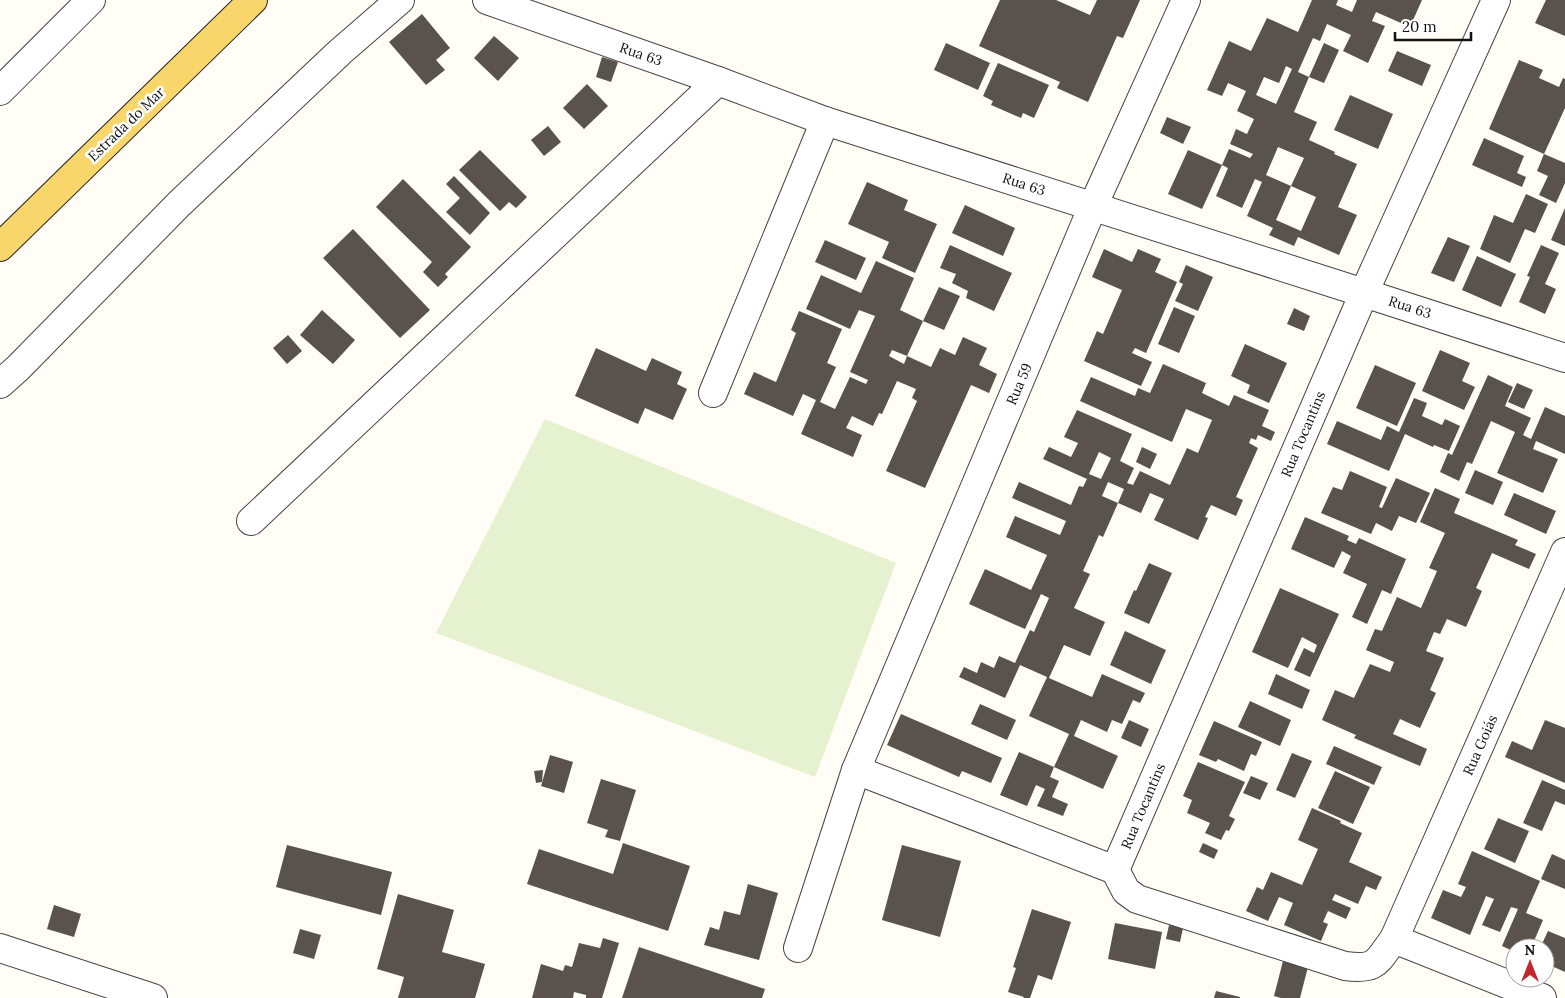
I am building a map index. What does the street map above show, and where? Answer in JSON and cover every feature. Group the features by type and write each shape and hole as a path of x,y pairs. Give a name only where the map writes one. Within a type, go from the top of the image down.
{"main road":[{"name":"Estrada do Mar","path":"0,247 253,0"}],"street":[{"path":"0,90 91,0"},
{"path":"0,384 180,204 340,52 400,0"},
{"name":"Rua 63","path":"488,0 826,121 1565,358"},
{"name":"Rua 59","path":"798,948 856,770 1094,206 1186,0"},
{"name":"Rua Tocantins","path":"1116,870 1364,292 1496,0"},
{"path":"251,521 718,81"},
{"path":"713,392 826,121"},
{"name":"Rua Goiás","path":"1116,870 1126,891 1137,899 1345,966 1362,968 1375,964 1394,939 1565,552"},
{"path":"856,770 1116,870"},
{"path":"1394,939 1542,998"},
{"path":"0,948 152,998"}],"green space":[{"path":"545,419 896,563 815,777 436,633"}],"building":[{"path":"1000,0 1056,0 1090,15 1097,0 1140,0 1123,38 1117,36 1088,102 1057,88 1060,82 979,46"},
{"path":"1312,0 1338,0 1336,5 1352,12 1357,0 1422,0 1410,27 1376,12 1372,21 1385,26 1368,63 1343,51 1351,35 1327,24 1320,41 1313,38 1298,72 1309,77 1294,112 1317,122 1309,140 1357,164 1338,207 1357,215 1339,255 1298,237 1294,246 1269,235 1273,228 1247,216 1262,182 1255,179 1242,208 1216,196 1228,168 1222,165 1229,149 1250,158 1253,154 1230,144 1236,129 1247,134 1254,119 1237,111 1246,91 1228,83 1222,96 1207,90 1229,41 1251,51 1267,18 1298,32","holes":["1286,66 1292,69 1276,104 1256,95 1264,77 1279,83","1278,147 1304,158 1291,186 1266,175","1291,186 1316,197 1301,231 1276,220"]},
{"path":"1546,0 1565,0 1565,36 1535,23"},
{"path":"422,14 450,48 436,60 445,70 426,85 389,42"},
{"path":"494,36 519,58 498,81 474,58"},
{"path":"946,43 990,63 978,90 934,70"},
{"path":"1324,43 1339,50 1324,83 1309,77"},
{"path":"1397,51 1431,65 1422,86 1388,71"},
{"path":"602,57 618,62 611,82 596,77"},
{"path":"1519,60 1543,70 1539,78 1559,87 1563,78 1565,79 1565,108 1544,154 1489,129"},
{"path":"998,63 1049,85 1034,118 1023,113 1021,118 991,105 993,101 983,96"},
{"path":"587,84 608,106 584,129 563,108"},
{"path":"1350,95 1393,114 1378,149 1334,130"},
{"path":"1167,117 1191,127 1183,144 1160,133"},
{"path":"548,126 561,142 544,156 531,140"},
{"path":"1484,138 1524,156 1517,173 1526,177 1522,187 1472,165"},
{"path":"480,150 527,197 516,208 509,202 500,211 459,170"},
{"path":"1188,150 1222,165 1202,209 1168,194"},
{"path":"1544,154 1565,163 1565,183 1556,203 1539,195 1548,176 1537,171"},
{"path":"454,176 490,213 470,235 446,212 460,198 446,184"},
{"path":"403,179 471,247 445,274 448,277 438,287 423,272 432,262 376,207"},
{"path":"867,182 908,200 904,210 937,224 915,273 882,258 889,242 848,224"},
{"path":"1526,194 1548,204 1535,233 1525,229 1510,263 1480,249 1494,215 1513,223"},
{"path":"965,205 1015,228 1003,256 952,233"},
{"path":"1565,208 1565,246 1551,240"},
{"path":"353,229 430,310 400,338 323,258"},
{"path":"1448,237 1470,246 1454,282 1431,273"},
{"path":"825,240 866,258 856,280 815,262"},
{"path":"950,245 1012,273 994,311 966,298 968,291 952,283 956,274 940,268"},
{"path":"1541,245 1559,253 1545,284 1556,289 1545,314 1519,302 1530,277 1527,276"},
{"path":"1104,249 1132,262 1138,249 1161,259 1155,272 1177,282 1146,353 1135,348 1132,353 1152,362 1141,386 1084,361 1097,331 1103,334 1122,290 1092,277"},
{"path":"1477,256 1516,274 1501,307 1462,290"},
{"path":"876,261 914,278 900,310 923,321 907,356 931,367 940,348 955,355 963,337 987,348 979,365 997,374 989,393 971,385 925,488 886,471 917,401 912,398 916,389 897,381 882,414 879,413 873,426 852,416 846,428 862,435 853,457 801,434 816,400 803,394 793,416 744,394 754,372 776,382 796,333 791,330 799,311 842,329 827,363 836,367 820,402 835,409 850,377 866,384 868,380 850,372 875,316 859,310 850,329 806,309 821,275 861,293","holes":["892,350 907,356 904,364 889,356"]},
{"path":"1186,265 1213,277 1198,311 1175,301 1183,284 1179,282"},
{"path":"939,287 960,296 944,330 923,321"},
{"path":"1174,307 1195,316 1179,353 1158,344"},
{"path":"1294,308 1310,316 1304,331 1287,324"},
{"path":"322,310 355,340 333,364 300,335"},
{"path":"288,335 302,351 287,364 273,348"},
{"path":"1245,344 1287,363 1269,403 1247,393 1250,385 1231,376"},
{"path":"596,348 646,371 652,358 682,372 677,384 687,389 673,420 645,408 638,424 575,396"},
{"path":"1440,350 1470,363 1462,381 1475,387 1464,410 1422,391"},
{"path":"1163,364 1206,383 1202,393 1229,406 1234,395 1269,410 1262,426 1275,432 1271,441 1258,435 1256,440 1251,438 1249,443 1258,448 1236,497 1243,500 1236,516 1211,505 1205,517 1208,518 1198,540 1154,520 1164,499 1150,493 1141,513 1118,503 1103,537 1099,535 1083,571 1090,574 1074,608 1105,622 1090,656 1064,645 1049,678 1092,697 1102,674 1145,693 1140,703 1133,700 1122,724 1112,720 1107,732 1081,720 1074,736 1118,756 1103,789 1054,767 1069,734 1029,716 1047,677 1020,665 1005,698 959,677 964,667 977,673 981,662 994,668 999,656 1015,663 1030,630 1034,632 1049,598 1041,594 1025,629 969,604 985,569 1031,590 1047,555 1006,537 1015,516 1060,535 1066,521 1012,498 1019,482 1071,505 1079,486 1083,487 1087,479 1043,459 1049,447 1071,457 1078,443 1064,437 1077,410 1132,434 1120,461 1134,468 1127,483 1133,485 1140,471 1170,485 1187,448 1198,453 1212,420 1186,409 1172,442 1080,401 1091,377 1135,396 1138,388 1150,393","holes":["1099,452 1111,458 1101,479 1089,474","1108,482 1124,489 1118,503 1102,496"]},
{"path":"1375,365 1416,383 1397,426 1356,408"},
{"path":"1488,375 1513,387 1505,406 1531,418 1523,435 1531,439 1545,407 1565,416 1565,454 1536,441 1533,449 1558,459 1543,493 1497,473 1515,432 1491,421 1472,464 1467,462 1459,481 1440,472 1448,453 1452,455"},
{"path":"1517,383 1533,390 1524,409 1508,402"},
{"path":"1414,398 1427,403 1422,416 1442,425 1445,419 1460,426 1449,451 1434,445 1433,447 1405,434 1389,471 1327,444 1337,421 1381,440 1387,426 1399,432"},
{"path":"1142,447 1157,454 1150,469 1136,462"},
{"path":"1475,470 1503,482 1493,505 1465,493"},
{"path":"1350,471 1387,487 1379,507 1382,508 1396,478 1430,493 1416,523 1399,516 1392,531 1376,523 1371,534 1321,513 1333,487 1342,490"},
{"path":"1435,488 1460,499 1454,513 1518,540 1515,545 1536,554 1529,569 1492,553 1476,588 1482,591 1466,627 1447,619 1440,634 1434,632 1426,651 1444,658 1430,690 1436,693 1420,728 1400,719 1393,734 1427,749 1420,766 1354,738 1356,735 1322,720 1335,690 1354,698 1370,664 1390,672 1394,662 1366,650 1375,629 1382,631 1397,597 1421,608 1437,571 1429,568 1445,533 1420,522"},
{"path":"1514,493 1556,511 1546,534 1504,515"},
{"path":"1305,517 1349,536 1347,540 1356,544 1359,538 1406,559 1391,594 1382,590 1367,624 1352,617 1367,584 1343,573 1351,556 1342,551 1334,568 1291,549"},
{"path":"1149,563 1172,573 1149,624 1124,613"},
{"path":"1280,588 1339,614 1310,677 1294,670 1304,648 1314,653 1317,645 1302,637 1288,668 1252,652"},
{"path":"1125,631 1166,650 1151,684 1110,665"},
{"path":"1276,674 1310,690 1302,709 1268,694"},
{"path":"1250,701 1291,720 1280,746 1238,727"},
{"path":"980,704 1016,720 1007,740 971,724"},
{"path":"901,714 1002,758 991,783 962,771 959,777 887,745"},
{"path":"1129,720 1149,729 1141,747 1121,738"},
{"path":"1545,720 1565,728 1565,783 1505,757 1512,741 1532,750"},
{"path":"1214,721 1262,742 1256,756 1251,754 1244,771 1218,759 1216,762 1199,755"},
{"path":"1334,746 1382,767 1374,785 1326,764"},
{"path":"1019,752 1054,767 1050,777 1059,781 1052,797 1068,804 1063,816 1037,806 1045,789 1036,785 1027,806 1000,795"},
{"path":"1292,753 1312,761 1295,798 1276,790"},
{"path":"550,755 573,762 564,793 541,786"},
{"path":"1198,762 1245,782 1229,816 1235,819 1229,831 1226,830 1221,840 1205,833 1210,823 1187,813 1192,800 1183,796"},
{"path":"543,770 542,782 536,783 534,771"},
{"path":"1335,771 1370,787 1353,824 1318,808"},
{"path":"1251,776 1268,783 1260,800 1243,793"},
{"path":"601,779 636,790 620,841 605,837 608,830 587,823"},
{"path":"1542,780 1565,790 1565,805 1555,801 1542,831 1523,823"},
{"path":"1312,808 1362,833 1349,862 1382,877 1376,890 1366,886 1358,904 1335,894 1332,900 1351,908 1346,919 1328,911 1323,922 1328,924 1321,941 1284,925 1293,903 1279,897 1268,921 1246,911 1257,887 1263,890 1271,872 1302,885 1318,849 1298,840"},
{"path":"1498,818 1529,831 1515,863 1484,849"},
{"path":"623,843 690,866 668,931 527,884 539,849 613,874"},
{"path":"1203,843 1218,850 1214,859 1199,852"},
{"path":"287,845 392,872 381,915 276,887"},
{"path":"902,845 961,861 940,937 882,920"},
{"path":"1472,851 1540,881 1526,913 1543,920 1535,938 1505,938 1518,909 1511,907 1500,932 1482,925 1494,899 1486,896 1470,935 1431,918 1443,890 1461,897 1466,887 1458,884"},
{"path":"1552,854 1565,860 1565,889 1541,879"},
{"path":"748,884 778,893 759,960 704,945 710,927 719,930 724,911 740,915"},
{"path":"398,894 454,910 442,952 485,964 475,998 398,998 404,977 377,969"},
{"path":"54,905 81,914 74,937 47,929"},
{"path":"1032,909 1071,922 1052,980 1038,975 1030,998 1023,998 1008,992 1016,968 1013,967"},
{"path":"1115,923 1162,932 1155,969 1108,959"},
{"path":"1169,925 1183,928 1180,942 1166,939"},
{"path":"300,929 321,935 314,959 293,953"},
{"path":"1548,931 1565,938 1565,972 1555,968 1555,938 1545,938"},
{"path":"603,938 619,943 602,998 586,998 586,995 574,992 573,998 532,998 541,964 563,971 565,965 572,967 579,943 600,948"},
{"path":"639,947 765,989 762,998 622,998"},
{"path":"1284,957 1309,963 1300,998 1274,996"},
{"path":"1216,991 1240,997 1240,998 1214,998"}]}
